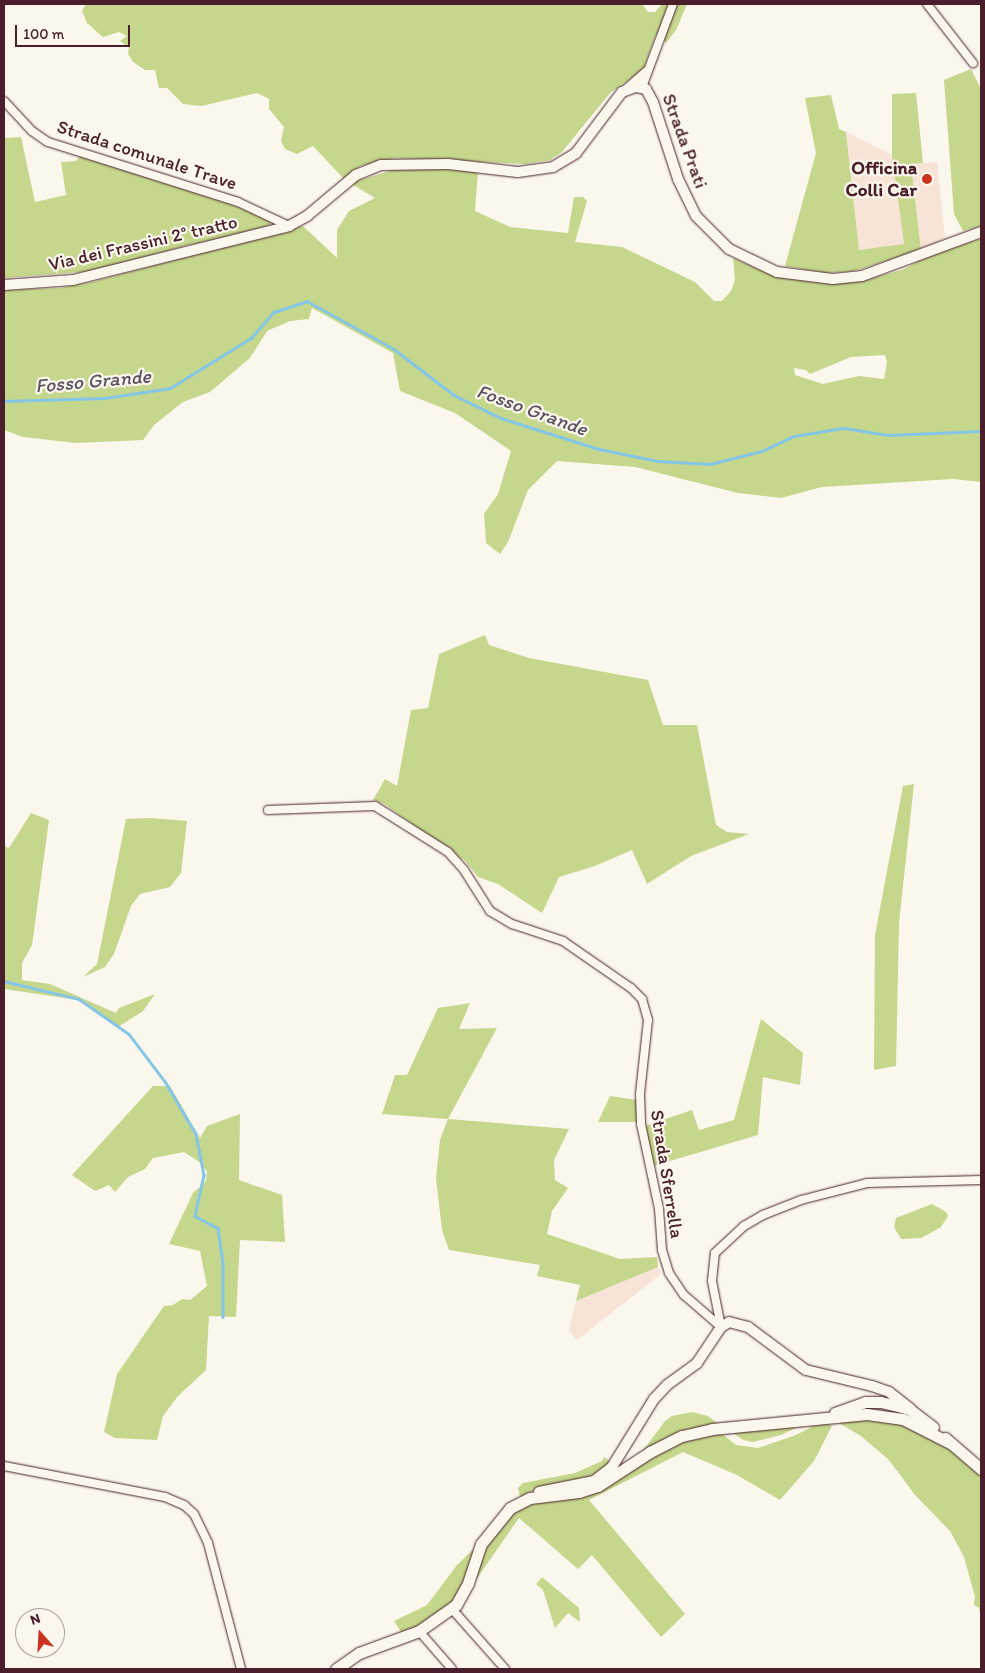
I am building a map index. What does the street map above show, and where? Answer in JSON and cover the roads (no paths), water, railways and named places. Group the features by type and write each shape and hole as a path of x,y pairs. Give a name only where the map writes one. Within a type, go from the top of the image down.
{"main road":[{"path":"827,1417 850,1406 865,1402 886,1403 914,1412 981,1469"},
{"path":"864,1414 883,1408 886,1403"},
{"path":"886,1403 903,1419 950,1443"},
{"path":"336,1669 359,1653 419,1631 452,1610 468,1583 478,1550 489,1530 510,1508 530,1498 579,1492 598,1486 669,1441 698,1431 864,1414 903,1419"}],"street":[{"path":"642,87 673,4"},
{"path":"927,4 973,63"},
{"path":"289,226 308,216 356,175 381,165 448,164 518,172 553,167 576,153 626,90 648,69"},
{"path":"648,69 654,102"},
{"name":"Strada Prati","path":"626,90 642,87 654,102 678,179 696,216 728,249 777,272 833,279 862,276 981,232"},
{"name":"Strada comunale Trave","path":"4,102 32,131 48,142 238,202 289,226"},
{"name":"Via dei Frassini 2° tratto","path":"4,285 73,280 289,226"},
{"name":"Strada Sferrella","path":"268,810 375,806 448,852 464,870 490,911 512,924 563,941 631,988 642,999 648,1020 640,1094 641,1124 659,1209 662,1250 669,1273 684,1295 721,1327"},
{"path":"721,1327 715,1304 713,1261 720,1248 763,1215 801,1200 868,1183 981,1180"},
{"path":"530,1498 539,1492 594,1481 612,1467 667,1385 706,1353 721,1327 738,1322 806,1370 884,1390 914,1412"},
{"path":"868,1386 886,1403"},
{"path":"850,1406 870,1394 868,1386"},
{"path":"884,1390 886,1403"},
{"path":"4,1466 164,1497 184,1505 194,1514 208,1543 241,1669"},
{"path":"452,1610 505,1669"},
{"path":"419,1631 452,1669"}],"waterway":[{"name":"Fosso Grande","path":"4,401 105,398 170,388 251,338 274,312 307,301 394,349 454,395 501,418 599,449 658,461 710,464 762,451 794,436 844,428 888,435 981,431"},
{"path":"4,981 79,999 129,1034 166,1083 196,1134 204,1175 195,1216 218,1228 223,1263 223,1317"}],"place":[{"name":"Officina Colli Car","path":"927,179"}]}
